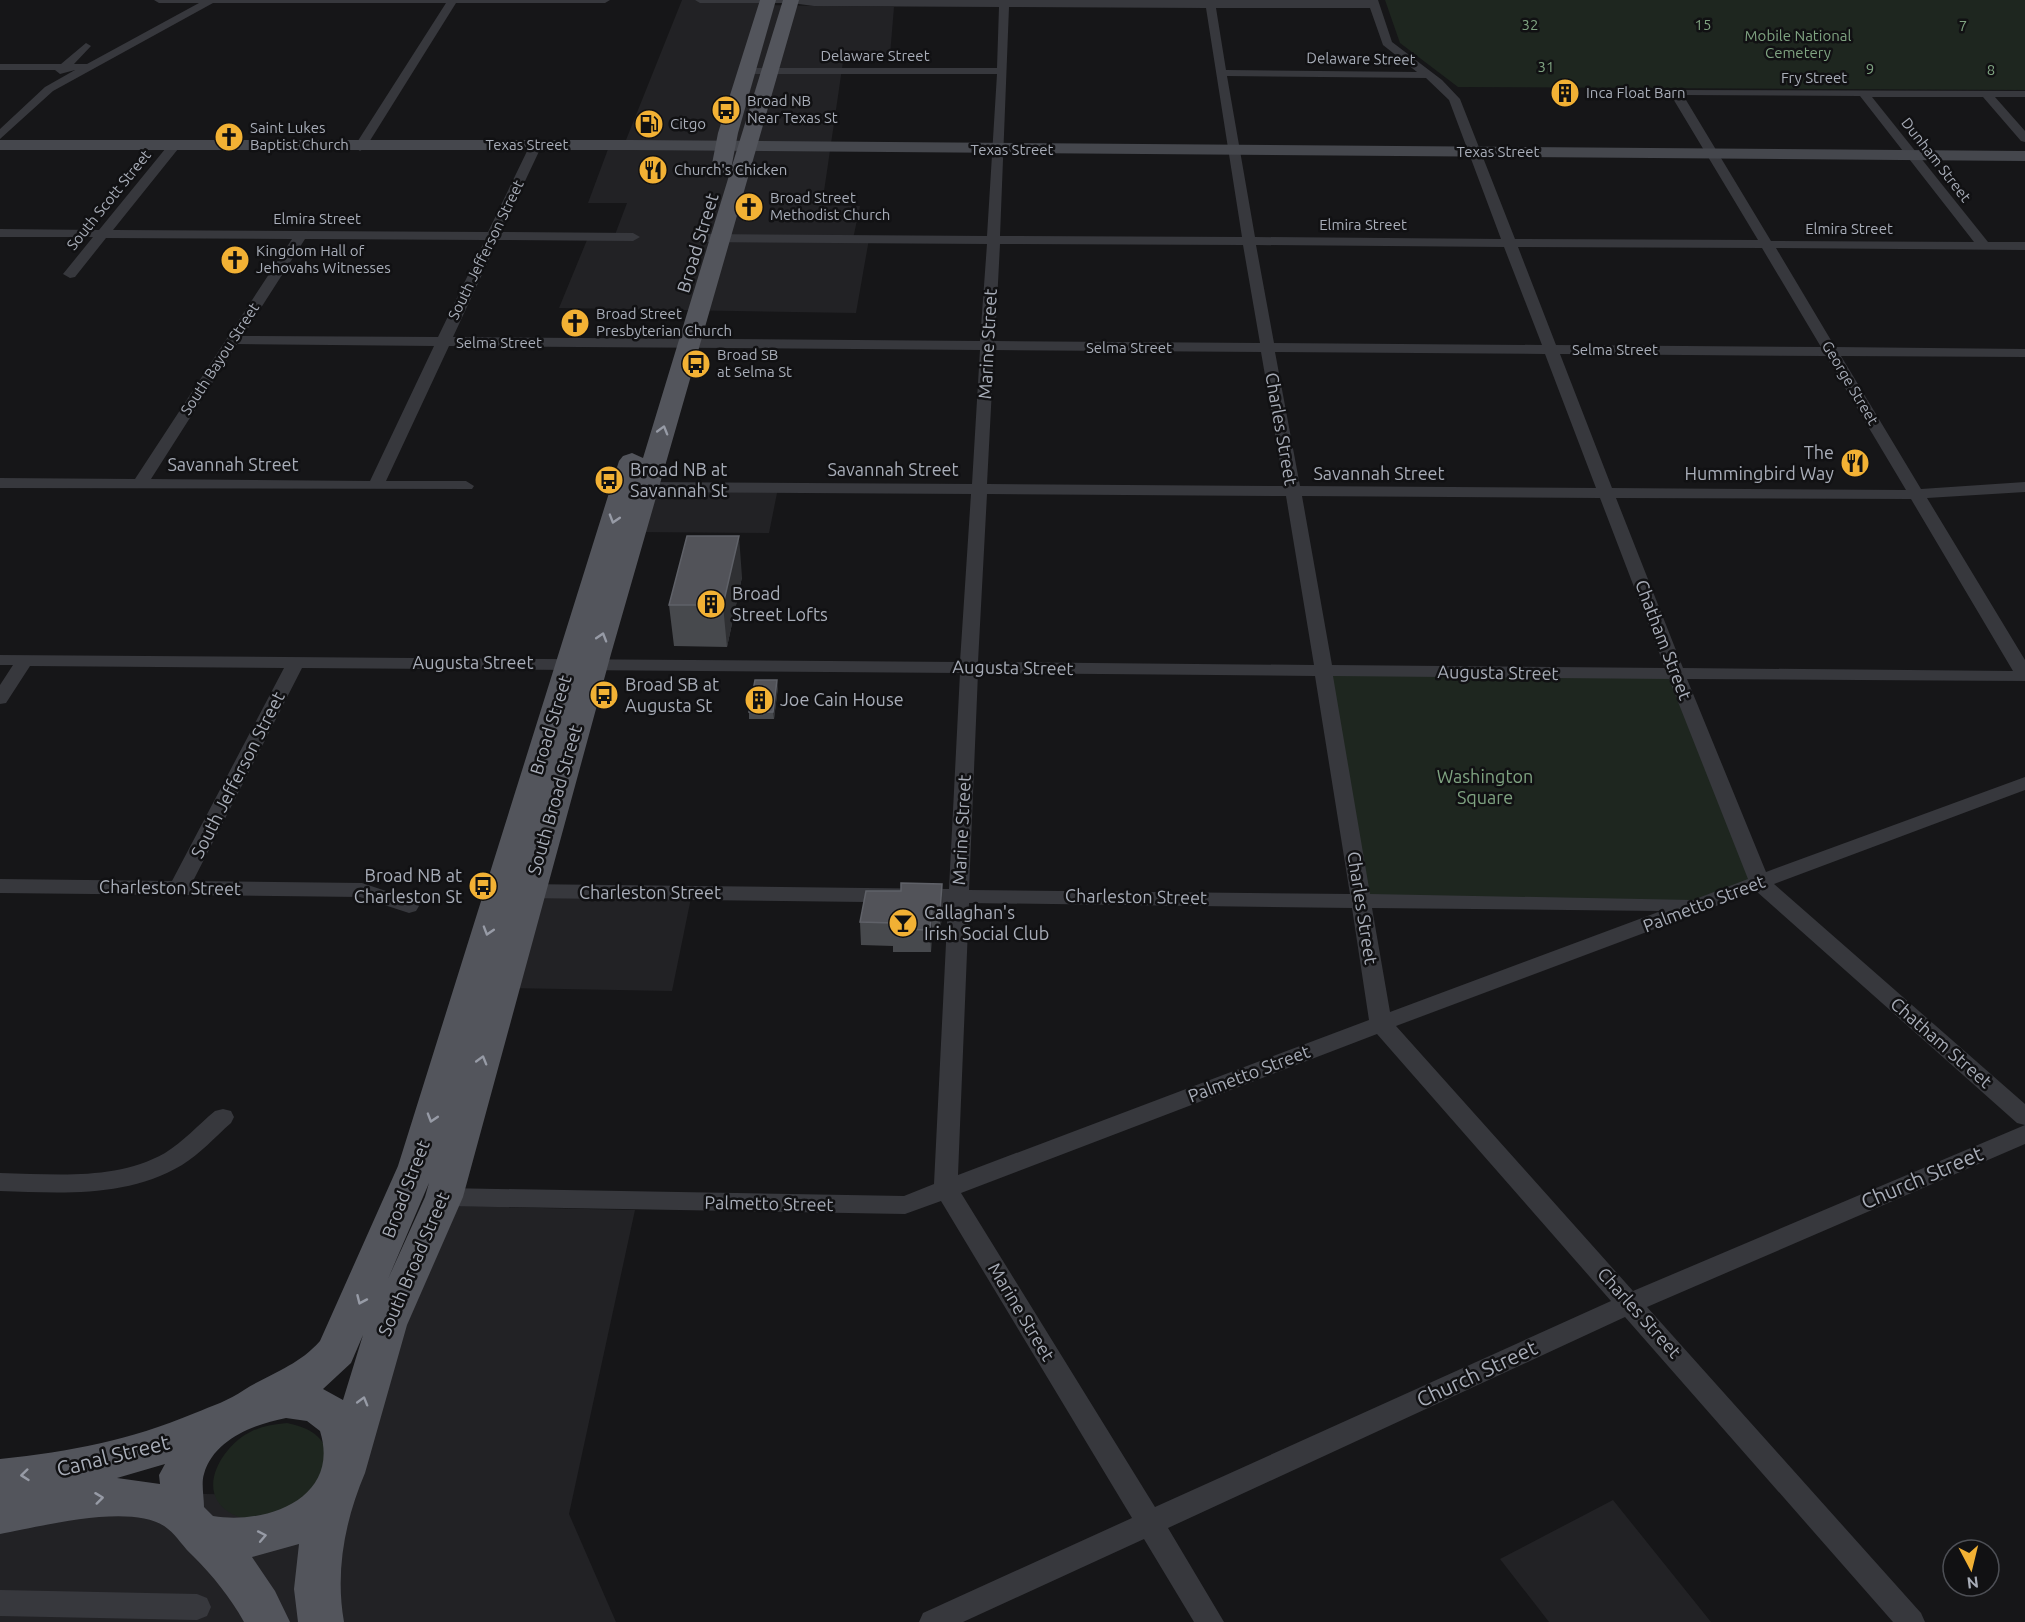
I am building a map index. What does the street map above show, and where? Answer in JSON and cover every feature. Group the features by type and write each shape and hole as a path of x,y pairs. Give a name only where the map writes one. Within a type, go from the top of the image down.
{"main road":[{"name":"Broad Street","path":"240,1412 317,1371 336,1351 350,1326 417,1166 514,891 569,664 635,487 710,238 736,148 728,133 746,71 767,40 768,0"},
{"path":"736,148 771,71 767,40 792,0"},
{"name":"South Broad Street","path":"321,1622 318,1575 323,1533 387,1325 444,1197 514,891 594,664 635,487"},
{"path":"193,1524 243,1539 280,1532 313,1513 342,1472 343,1430 325,1410 296,1400 240,1412 194,1447 185,1463 179,1498 193,1524 254,1596 267,1622"},
{"name":"Canal Street","path":"0,1478 80,1468 145,1452 240,1412"},
{"name":"Canal Street","path":"0,1514 123,1496 155,1501 193,1524"}],"street":[{"path":"159,0 605,0"},
{"path":"0,135 49,89 212,0"},
{"path":"700,0 792,0 814,3 1374,3"},
{"path":"360,147 453,1"},
{"name":"Marine Street","path":"1004,2 1003,71 969,668 946,1189 1210,1622"},
{"name":"Charles Street","path":"1211,2 1233,151 1324,671 1381,1024 1631,1303 1911,1622"},
{"name":"Chatham Street","path":"1374,3 1387,43 1429,75 1454,99 1676,674 1760,884 2025,1117"},
{"path":"49,89 48,81 86,46"},
{"path":"0,67 90,67"},
{"name":"Delaware Street","path":"746,71 1003,71"},
{"name":"Delaware Street","path":"1221,73 1429,75"},
{"name":"Fry Street","path":"1675,92 2025,94"},
{"name":"George Street","path":"1675,92 2025,675"},
{"name":"Dunham Street","path":"1863,93 1984,246"},
{"path":"1985,93 2025,138"},
{"path":"15,120 17,136 20,140 37,146"},
{"name":"Texas Street","path":"0,145 360,147 536,145 2025,156"},
{"name":"South Jefferson Street","path":"376,485 536,145"},
{"name":"South Scott Street","path":"70,274 174,146"},
{"name":"Elmira Street","path":"0,233 633,237"},
{"name":"South Bayou Street","path":"140,484 301,235"},
{"name":"Elmira Street","path":"710,238 2025,246"},
{"name":"Selma Street","path":"232,340 2025,353"},
{"name":"Savannah Street","path":"0,483 466,486"},
{"name":"Savannah Street","path":"635,487 1607,495 1918,494 2025,487"},
{"name":"Augusta Street","path":"0,660 2025,675"},
{"path":"0,699 25,660"},
{"name":"South Jefferson Street","path":"179,888 296,662"},
{"name":"Palmetto Street","path":"444,1197 905,1205 2025,783"},
{"name":"Charleston Street","path":"0,886 362,890 409,906"},
{"name":"Charleston Street","path":"514,891 1700,906"},
{"path":"0,1182 86,1184 133,1176 173,1159 223,1117"},
{"name":"Church Street","path":"933,1622 1150,1525 1631,1303 2025,1134"},
{"path":"0,1603 197,1607"}],"shaded area":[{"path":"682,0 761,0 760,5 894,7 890,55 844,55 822,205 860,206 853,239 869,239 856,313 559,308 587,240 613,240 627,203 588,203 611,141 626,140"},
{"path":"647,487 778,488 769,533 634,532"},
{"path":"529,891 692,893 672,991 503,988"},
{"path":"450,1206 635,1210 569,1514 616,1622 0,1622 0,1491 347,1496 375,1405"},
{"path":"1613,1500 1711,1622 1549,1622 1500,1559"}],"green space":[{"name":"Mobile National Cemetery","path":"1385,0 2025,0 2025,90 1458,87 1400,43"},
{"name":"Washington Square","path":"1324,671 1676,674 1760,883 1700,906 1361,900"},
{"path":"287,1423 314,1433 326,1449 325,1467 315,1486 299,1502 277,1514 254,1519 232,1514 220,1505 214,1494 213,1482 222,1458 241,1438 252,1431"}],"building":[{"path":"687,536 739,536 723,605 669,605"},
{"name":"Joe Cain House","path":"755,680 777,680 773,712 749,712"},
{"path":"901,883 942,884 940,911 932,910 930,930 892,929 893,923 860,922 866,891 901,891"}],"place":[{"name":"Inca Float Barn","path":"1565,93"},
{"name":"Broad NB Near Texas St","path":"726,110"},
{"name":"Citgo","path":"649,124"},
{"name":"Saint Lukes Baptist Church","path":"229,137"},
{"name":"Church's Chicken","path":"653,170"},
{"name":"Broad Street Methodist Church","path":"749,207"},
{"name":"Kingdom Hall of Jehovahs Witnesses","path":"235,260"},
{"name":"Broad Street Presbyterian Church","path":"575,323"},
{"name":"Broad SB at Selma St","path":"696,364"},
{"name":"The Hummingbird Way","path":"1855,463"},
{"name":"Broad NB at Savannah St","path":"609,480"},
{"name":"Broad Street Lofts","path":"711,604"},
{"name":"Broad SB at Augusta St","path":"604,695"},
{"name":"Joe Cain House","path":"759,700"},
{"name":"Broad NB at Charleston St","path":"483,886"},
{"name":"Callaghan's Irish Social Club","path":"903,923"}],"park label":[{"name":"32","path":"1530,25"},
{"name":"15","path":"1703,25"},
{"name":"7","path":"1963,26"},
{"name":"31","path":"1546,67"},
{"name":"9","path":"1870,69"},
{"name":"8","path":"1991,70"}]}
